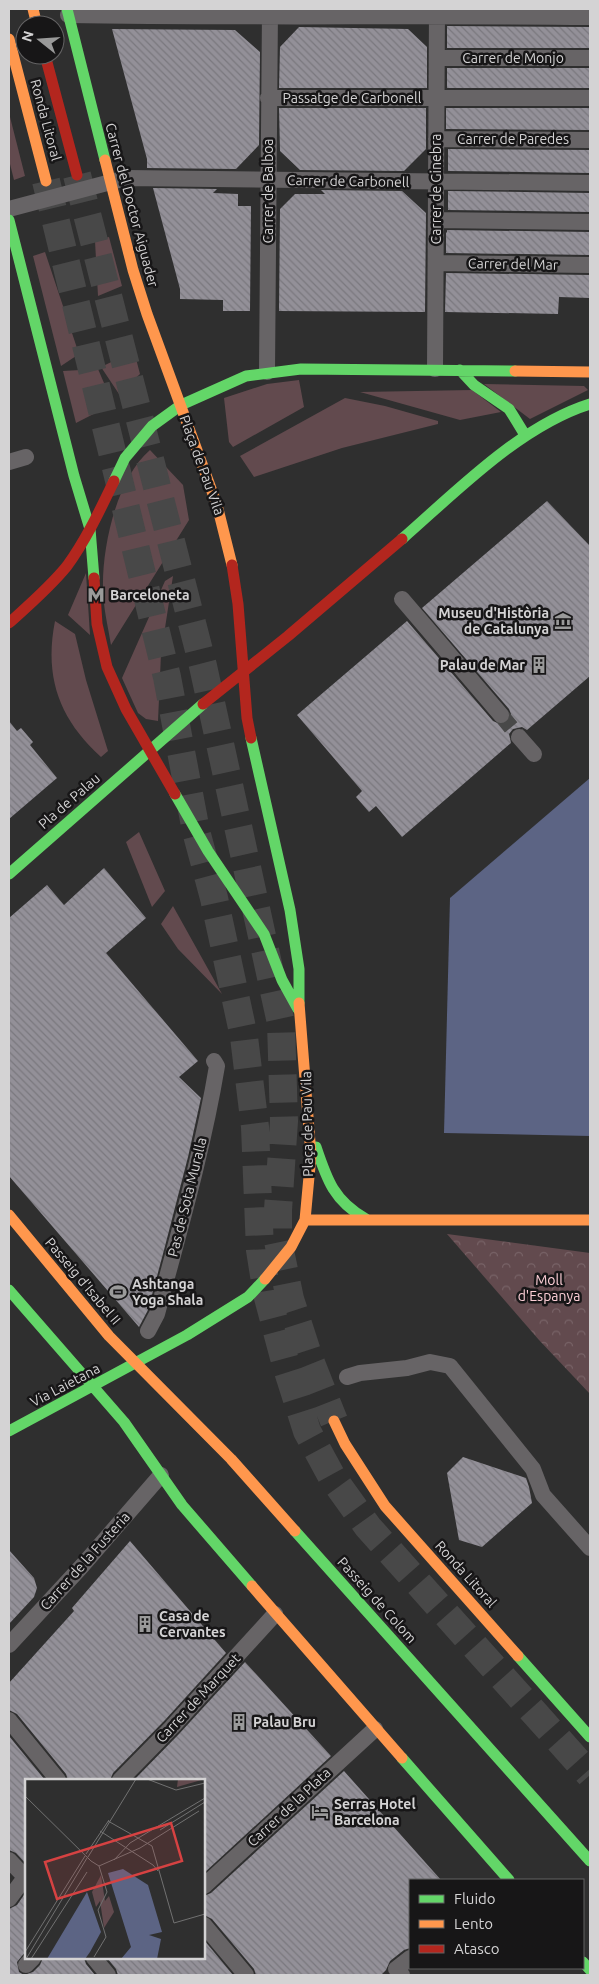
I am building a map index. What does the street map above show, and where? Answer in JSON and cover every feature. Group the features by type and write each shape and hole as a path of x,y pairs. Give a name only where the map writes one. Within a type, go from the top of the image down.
{"main road":[{"name":"Carrer del Doctor Aiguader","path":"67,12 139,291 181,405"},
{"name":"Ronda Litoral","path":"9,39 46,181"},
{"name":"Ronda Litoral","path":"48,65 77,175"},
{"path":"9,220 74,476 90,529 53,581 9,623"},
{"path":"181,405 246,376 301,369 590,372"},
{"path":"460,370 474,385 509,409 524,435"},
{"path":"149,751 524,435 590,404"},
{"name":"Plaça de Pau Vila","path":"135,1364 199,1328 248,1297 267,1277 291,1247 305,1220 311,1155 306,1064 299,1011 299,969 290,910 247,718 235,580 225,531 217,505 181,405 152,426 125,458 90,529 96,624 107,667 126,709 208,851 264,934 282,980 299,1011"},
{"name":"Pla de Palau","path":"9,874 149,751"},
{"path":"310,1131 333,1193 342,1203 366,1219"},
{"name":"Passeig d'Isabel II","path":"9,1215 95,1320 135,1364"},
{"path":"305,1220 590,1220"},
{"path":"9,1290 124,1422 182,1505 375,1729 508,1879"},
{"name":"Via Laietana","path":"9,1431 135,1364"},
{"name":"Passeig de Colom","path":"135,1364 231,1459 590,1861"},
{"name":"Ronda Litoral","path":"334,1421 345,1444 385,1506 590,1737"}],"street":[{"path":"67,12 437,12 590,17"},
{"name":"Carrer de Ginebra","path":"435,369 437,12"},
{"name":"Carrer de Balboa","path":"267,372 270,13"},
{"name":"Carrer de Monjo","path":"436,58 590,58"},
{"name":"Passatge de Carbonell","path":"268,98 590,98"},
{"name":"Carrer de Paredes","path":"436,139 590,140"},
{"name":"Carrer de Carbonell","path":"9,210 126,178 436,183 590,183"},
{"path":"436,220 590,222"},
{"name":"Carrer del Mar","path":"436,264 590,265"},
{"path":"9,462 26,457"},
{"path":"402,599 501,714"},
{"path":"519,737 534,754"},
{"name":"Pas de Sota Muralla","path":"148,1331 157,1314 188,1198 210,1104 217,1066 214,1061"},
{"path":"347,1377 360,1373 406,1368 430,1362 450,1366 533,1469 543,1495 590,1548"},
{"name":"Carrer de la Fusteria","path":"9,1645 82,1566 161,1475"},
{"name":"Carrer de Marquet","path":"121,1779 172,1727 275,1614"},
{"path":"9,1720 57,1779"},
{"name":"Carrer de la Plata","path":"205,1885 375,1729"},
{"path":"9,1860 25,1876"},
{"path":"9,1899 25,1878"},
{"path":"205,1926 246,1975"},
{"path":"95,1959 108,1975"},
{"path":"399,1972 409,1959"}],"green space":[{"path":"9,113 25,176 14,180 9,160"},
{"path":"109,237 122,286 98,296 95,241"},
{"path":"45,252 79,354 61,366 33,256"},
{"path":"134,351 140,374 119,394 101,367"},
{"path":"98,369 113,404 76,423 63,371"},
{"path":"299,380 304,407 233,447 229,442 224,398 267,384"},
{"path":"484,384 584,386 588,390 530,419"},
{"path":"472,390 501,412 460,420 360,392"},
{"path":"345,398 385,406 438,421 438,424 342,448 254,477 240,456"},
{"path":"150,450 183,485 189,520 111,645 103,588 103,571 109,533 120,495 138,462"},
{"path":"86,573 90,635 68,615"},
{"path":"173,576 161,654 158,721 146,719 138,713 122,678 165,581"},
{"path":"55,621 75,634 86,680 108,751 101,757 75,728 58,696 52,661"},
{"path":"139,832 165,891 152,907 126,842"},
{"path":"173,906 222,994 178,949 161,924"},
{"name":"Moll d'Espanya","path":"447,1234 590,1253 590,1394 539,1340"}],"water":[{"path":"590,778 590,1136 444,1133 450,898"}],"building":[{"path":"447,26 590,27 590,48 447,48"},
{"path":"299,27 408,29 427,47 427,88 279,88 280,47"},
{"path":"112,29 235,30 260,52 259,145 236,169 147,168 147,159"},
{"path":"447,68 590,68 590,88 447,88"},
{"path":"279,108 426,108 426,149 404,171 300,170 280,151"},
{"path":"446,108 590,108 590,130 446,129"},
{"path":"448,149 590,150 590,173 448,171"},
{"path":"153,188 217,189 213,193 238,194 238,206 251,206 250,311 223,311 223,300 180,299 180,289"},
{"path":"321,190 402,191 426,213 425,312 279,311 280,209 295,194 325,194"},
{"path":"448,191 590,193 590,212 448,210"},
{"path":"447,230 590,232 590,255 446,253"},
{"path":"446,273 590,275 590,298 559,297 558,314 445,312"},
{"name":"Palau de Mar","path":"547,501 590,546 590,676 527,730 522,727 513,729 509,734 511,743 402,837 376,806 369,812 356,797 362,791 297,715 407,621 493,721 502,725 508,722 511,714 509,709 422,608"},
{"path":"9,721 17,731 21,728 33,742 30,745 57,778 9,819"},
{"path":"104,868 146,918 106,953 198,1061 179,1077 201,1098 188,1157 148,1310 139,1327 9,1176 9,918 47,885 64,905"},
{"path":"463,1457 526,1478 529,1487 532,1503 482,1547 459,1540 447,1473"},
{"path":"130,1541 226,1653 165,1720 113,1773 110,1779 68,1779 66,1774 17,1714 9,1710 9,1683 74,1611 72,1608"},
{"path":"9,1550 34,1578 37,1588 34,1597 9,1624"},
{"path":"245,1662 331,1756 205,1872 205,1779 135,1779"},
{"path":"9,1736 44,1779 25,1779 25,1863 16,1853 9,1850"},
{"path":"344,1771 440,1879 409,1879 409,1948 390,1961 386,1970 381,1975 256,1975 254,1969 212,1919 205,1916 205,1896 211,1893"},
{"path":"25,1893 25,1952 17,1962 19,1972 24,1975 9,1975 9,1909 17,1905"},
{"path":"205,1941 233,1975 118,1975 116,1969 108,1959 205,1959"},
{"path":"43,1959 84,1959 95,1975 24,1975 33,1972"}],"tunnel":[{"path":"77,175 203,666 281,1023 284,1121 278,1210 278,1241 290,1299 309,1358 334,1421"},
{"path":"46,181 167,677 196,831 214,898 244,1037 255,1127 260,1250 267,1294 286,1365 307,1431 332,1477 368,1527 590,1775"},
{"path":"501,715 519,737"}],"traffic: fast":[{"path":"67,9 105,160"},
{"path":"9,220 74,476 90,529 94,578"},
{"path":"114,481 125,458 152,426 181,405 246,376 301,369 515,371"},
{"path":"460,370 474,385 509,409 525,435"},
{"path":"402,539 467,481 514,444 564,414 590,404"},
{"path":"9,874 203,704"},
{"path":"251,738 290,910 299,969 299,1003"},
{"path":"175,794 208,851 264,934 282,980 298,1009"},
{"path":"316,1147 333,1189 346,1205 366,1219"},
{"path":"9,1431 187,1335 248,1297 265,1279"},
{"path":"9,1290 124,1422 182,1505 252,1586"},
{"path":"295,1531 590,1861"},
{"path":"518,1656 590,1737"},
{"path":"402,1758 508,1879"},
{"path":"584,1963 590,1970"}],"traffic: slow":[{"path":"33,9 34,15"},
{"path":"9,39 46,181"},
{"path":"105,160 133,270 147,314 217,505 232,565"},
{"path":"515,371 590,372"},
{"path":"265,1279 291,1247 305,1220 311,1155 299,1003"},
{"path":"9,1215 109,1336 231,1459 295,1531"},
{"path":"305,1220 590,1220"},
{"path":"334,1421 345,1444 385,1506 518,1656"},
{"path":"252,1586 402,1758"}],"traffic: jam":[{"path":"48,65 77,175"},
{"path":"9,623 46,589 67,566 87,535 114,481"},
{"path":"203,704 288,636 402,539"},
{"path":"232,565 238,604 247,718 251,738"},
{"path":"94,578 97,624 107,667 126,709 175,794"}],"place":[{"name":"Barceloneta","path":"96,595"},
{"name":"Museu d'Història de Catalunya","path":"563,621"},
{"name":"Palau de Mar","path":"539,665"},
{"name":"Ashtanga Yoga Shala","path":"118,1292"},
{"name":"Casa de Cervantes","path":"145,1624"},
{"name":"Palau Bru","path":"239,1722"},
{"name":"Serras Hotel Barcelona","path":"320,1812"}]}
